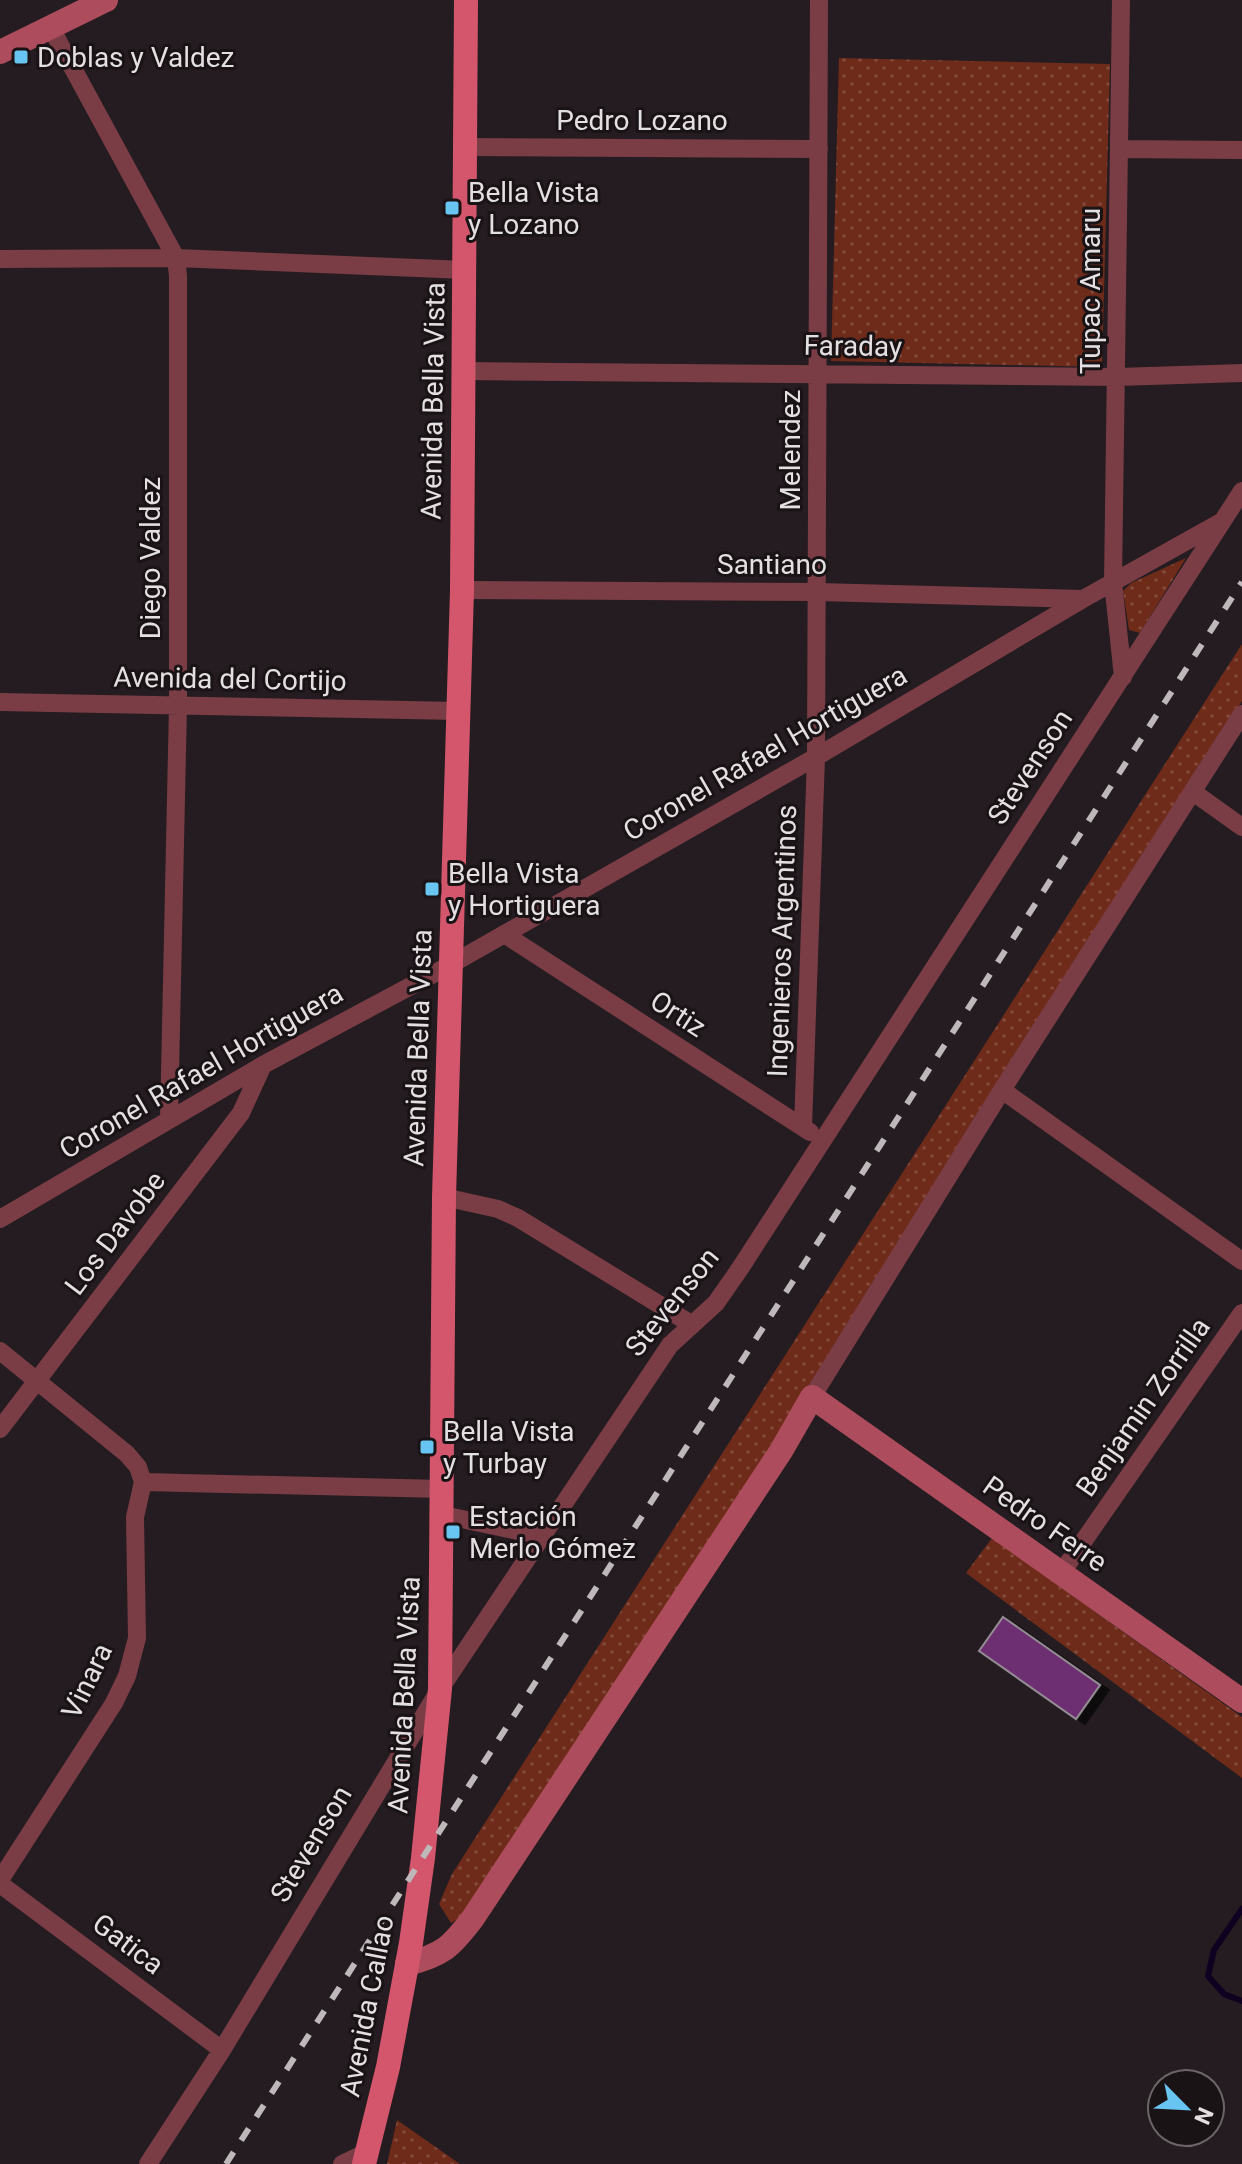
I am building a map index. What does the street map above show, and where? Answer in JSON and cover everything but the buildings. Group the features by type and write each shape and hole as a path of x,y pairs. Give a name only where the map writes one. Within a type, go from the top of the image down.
{"main road":[{"name":"Avenida Bella Vista","path":"423,1858 440,1689 444,1197 462,590 466,0"},
{"name":"Avenida Callao","path":"366,2158 388,2067 423,1858"}],"street":[{"path":"0,52 51,28 70,8 106,0"},
{"name":"Melendez","path":"816,757 819,0"},
{"name":"Tupac Amaru","path":"1121,0 1113,582 1123,677"},
{"name":"Diego Valdez","path":"51,28 176,258 178,705 169,1120"},
{"name":"Pedro Lozano","path":"465,147 819,149"},
{"path":"1119,149 1242,150"},
{"path":"0,259 176,258 465,270"},
{"name":"Faraday","path":"463,371 1118,377 1242,373"},
{"name":"Stevenson","path":"148,2164 222,2050 440,1689 670,1345 716,1303 1242,491"},
{"name":"Coronel Rafael Hortiguera","path":"0,1219 263,1065 450,965 1222,522"},
{"name":"Santiano","path":"462,590 818,592 1083,599"},
{"name":"Avenida del Cortijo","path":"0,702 458,711"},
{"path":"407,1964 436,1957 454,1944 473,1918 781,1451 1002,1090 1242,714"},
{"name":"Ingenieros Argentinos","path":"803,1127 816,757"},
{"path":"1193,792 1242,827"},
{"name":"Ortiz","path":"504,934 822,1141"},
{"name":"Los Davobe","path":"0,1429 241,1113 263,1065"},
{"path":"1002,1090 1242,1261"},
{"path":"444,1197 498,1209 518,1218 691,1324"},
{"name":"Benjamin Zorrilla","path":"1062,1572 1242,1313"},
{"path":"0,1351 127,1454 138,1467 143,1482 443,1489"},
{"name":"Pedro Ferre","path":"812,1397 1242,1701"},
{"name":"Vinara","path":"0,1882 114,1703 127,1676 137,1638 135,1517 143,1482"},
{"path":"443,1515 542,1536"},
{"name":"Gatica","path":"0,1882 222,2050"},
{"path":"342,2164 366,2158"}],"shaded area":[{"path":"839,58 1110,64 1102,367 831,361"},
{"path":"1186,558 1140,633 1129,630 1123,591 1131,583"},
{"path":"1242,644 1242,701 810,1389 465,1915 451,1923 439,1904 452,1874"},
{"path":"992,1538 1242,1717 1242,1778 966,1573"},
{"path":"397,2120 460,2164 387,2164"}],"waterway":[{"path":"1242,1909 1214,1950 1208,1976 1224,1994 1242,2001"}],"railway":[{"path":"226,2164 1242,582"}],"place":[{"name":"Doblas y Valdez","path":"21,57"},
{"name":"Bella Vista y Lozano","path":"452,208"},
{"name":"Bella Vista y Hortiguera","path":"432,889"},
{"name":"Bella Vista y Turbay","path":"427,1447"},
{"name":"Estación Merlo Gómez","path":"453,1532"}]}
